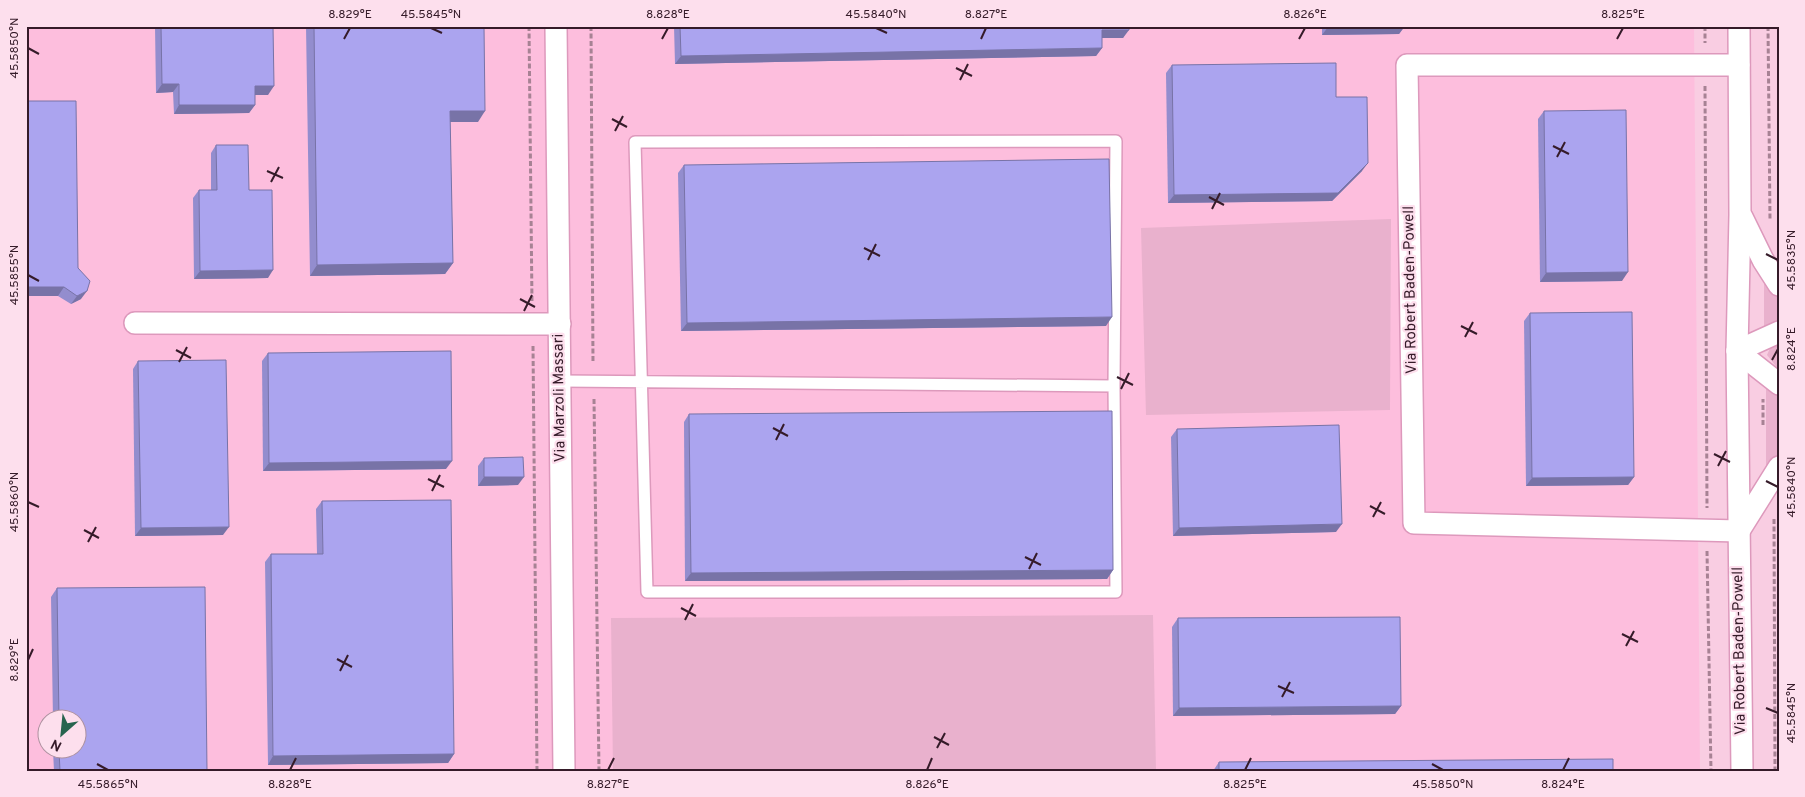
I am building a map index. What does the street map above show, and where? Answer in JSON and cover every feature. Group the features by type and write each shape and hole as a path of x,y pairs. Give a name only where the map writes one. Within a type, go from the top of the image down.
{"street":[{"name":"Via Marzoli Massari","path":"556,26 564,771"},
{"name":"Via Robert Baden-Powell","path":"1739,26 1740,215 1737,351 1742,771"},
{"name":"Via Robert Baden-Powell","path":"1739,65 1407,65 1414,523 1707,532 1739,531"},
{"path":"1740,215 1763,260 1779,285"},
{"path":"135,323 560,324"},
{"path":"1779,332 1737,351 1779,384"},
{"path":"1739,531 1779,467"}],"lane":[{"path":"1116,141 1114,386 1116,592 647,592 643,382 635,142 1116,141"},
{"path":"560,381 1114,386"}],"path":[{"path":"529,26 538,771"},
{"path":"1705,26 1707,532 1711,771"}],"shaded area":[{"path":"26,26 1694,26 1700,771 26,771"},
{"path":"1391,219 1390,410 1146,415 1141,228"},
{"path":"1764,277 1779,295 1779,323 1764,329"},
{"path":"1779,340 1779,370 1767,355 1771,346"},
{"path":"1766,380 1779,390 1779,453 1766,473"},
{"path":"1153,615 1156,771 613,771 611,618"}],"building":[{"path":"161,26 273,26 274,86 255,86 255,105 179,105 179,84 162,84"},
{"path":"314,26 484,26 485,111 450,111 453,263 317,265"},
{"path":"680,26 1129,26 1129,30 1102,30 1102,48 681,56"},
{"path":"1336,63 1336,97 1367,97 1368,163 1338,193 1174,195 1172,65"},
{"path":"26,101 76,101 78,268 90,281 87,291 77,296 64,287 26,287"},
{"path":"1626,110 1628,272 1546,273 1544,111"},
{"path":"216,145 248,145 249,190 272,190 273,270 200,271 199,190 217,190"},
{"path":"1109,159 1112,317 687,323 684,165"},
{"path":"1632,312 1634,477 1532,478 1530,313"},
{"path":"451,351 452,461 269,463 268,353"},
{"path":"226,360 229,527 141,528 138,361"},
{"path":"1112,411 1113,570 691,573 689,414"},
{"path":"1339,425 1342,524 1179,528 1177,429"},
{"path":"523,457 524,477 484,477 484,458"},
{"path":"451,500 454,754 273,756 271,554 323,554 322,501"},
{"path":"205,587 207,771 60,771 59,760 88,760 88,710 59,710 57,588"},
{"path":"1400,617 1401,706 1179,708 1178,618"},
{"path":"1613,759 1613,771 1219,771 1219,762"}]}
